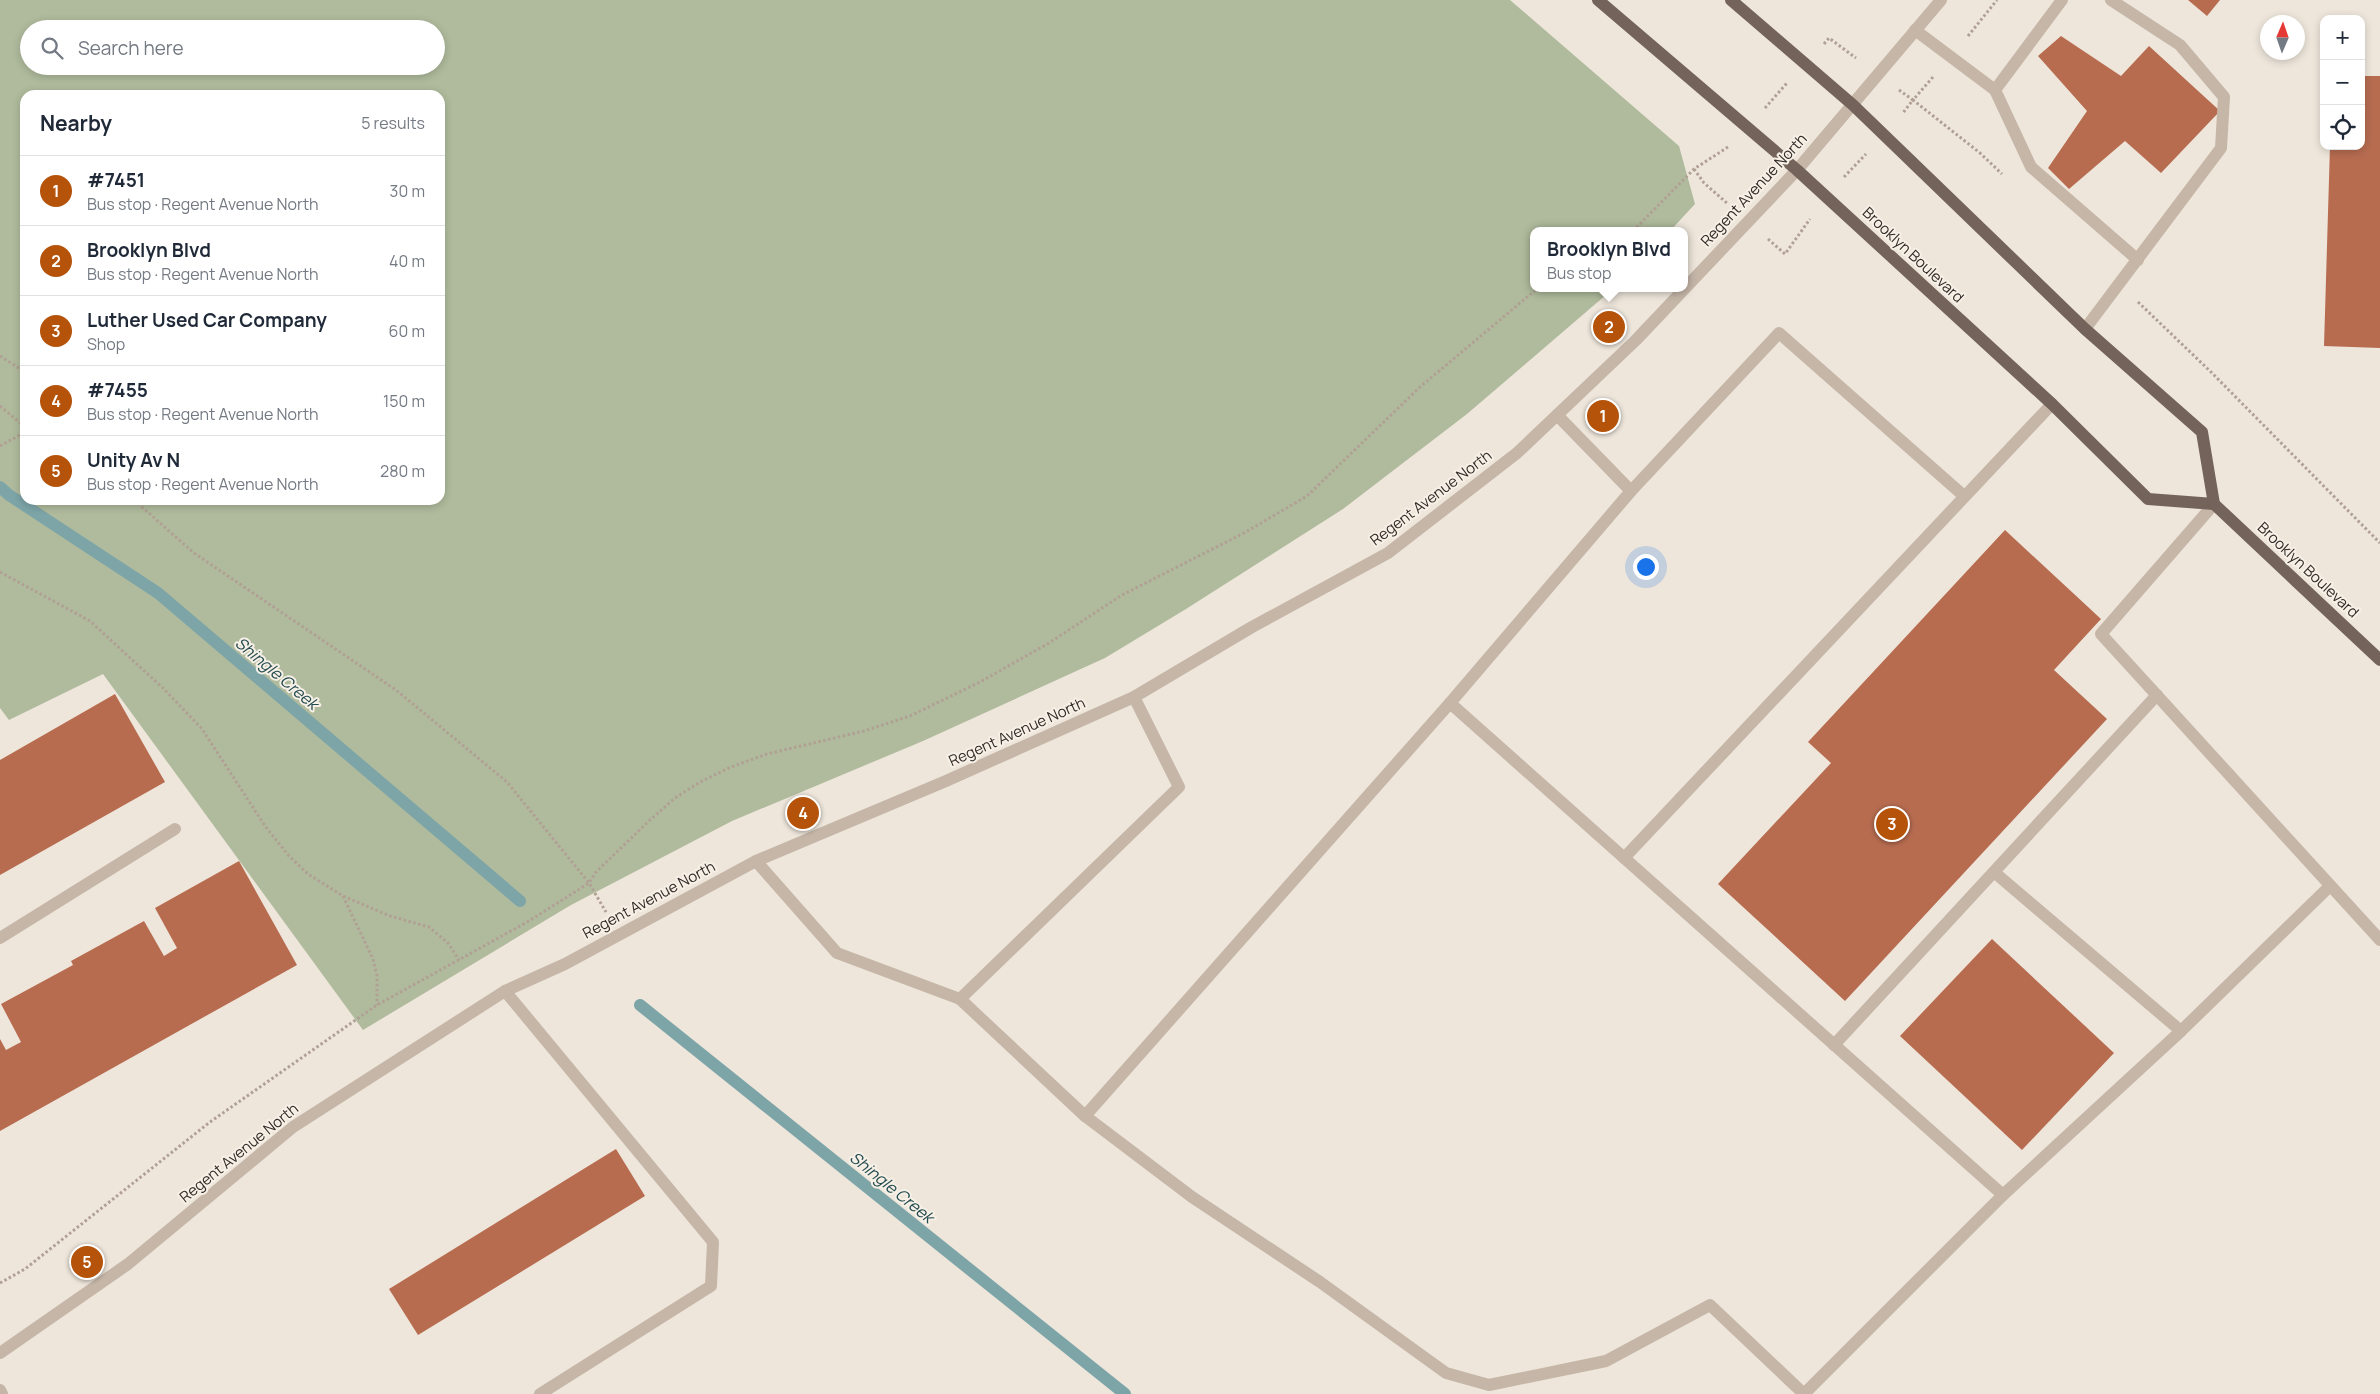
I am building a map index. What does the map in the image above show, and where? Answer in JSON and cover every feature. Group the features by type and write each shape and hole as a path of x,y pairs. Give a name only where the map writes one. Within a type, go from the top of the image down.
{"main road":[{"name":"Brooklyn Boulevard","path":"1598,0 1797,170 2052,404 2148,499 2214,504 2380,660"},
{"path":"1731,0 1853,105 2085,329 2202,432 2214,504"}],"street":[{"name":"Regent Avenue North","path":"1688,285 1797,170 1941,0"},
{"path":"1994,90 2062,0"},
{"path":"2085,329 2222,148 2224,97 2180,45 2111,0"},
{"path":"1915,30 1994,90 2032,167 2138,260"},
{"name":"Regent Avenue North","path":"0,1353 128,1264 293,1127 505,991 565,964 756,861 946,781 1134,697 1260,623 1388,553 1517,453 1636,340 1681,292"},
{"path":"1085,1116 1450,703 1631,491 1779,333 1964,496"},
{"path":"1624,858 2052,404"},
{"path":"1557,415 1631,491"},
{"path":"2214,504 2101,634 2380,940"},
{"path":"1834,1045 2157,695"},
{"path":"960,999 1179,787 1134,697"},
{"path":"1450,703 2003,1195"},
{"path":"0,938 175,829"},
{"path":"756,861 837,953 960,999 1085,1116 1192,1197 1320,1282 1446,1373 1488,1385 1606,1361 1710,1305 1804,1394 2003,1195 2181,1031 2330,886"},
{"path":"1994,872 2181,1031"},
{"path":"505,991 713,1242 711,1286 540,1394"},
{"path":"0,1390 2,1394"}],"path":[{"path":"1914,100 1980,153 2008,180"},
{"path":"1638,227 1694,169 1723,152"},
{"path":"2119,285 2211,372 2380,543"},
{"path":"0,1283 25,1269 210,1122 377,1005 529,921 589,883 596,872 650,820 675,798 700,782 731,766 767,754 864,731 910,716 980,682 1049,643 1122,595 1281,513 1307,496 1420,387 1533,292"},
{"path":"0,356 20,369"},
{"path":"0,406 20,423"},
{"path":"0,446 20,434"},
{"path":"140,505 194,552 396,690 507,782 589,883 619,934"},
{"path":"0,572 23,582 90,621 164,689 202,729 265,826 289,856 308,874 343,896 390,916 429,927 448,943 459,960"},
{"path":"343,896 373,959 377,976 377,1005"}],"green space":[{"path":"0,0 1510,0 1679,146 1695,204 1674,227 1530,227 1530,292 1609,292 1467,414 1343,509 1105,658 923,741 732,821 571,905 363,1030 103,674 9,720 0,708"}],"building":[{"path":"2188,0 2220,0 2207,16"},
{"path":"2061,36 2121,76 2149,46 2220,111 2161,173 2125,141 2069,189 2048,168 2087,111 2038,56"},
{"path":"2365,76 2380,76 2380,348 2324,346 2330,150 2365,150"},
{"path":"2005,530 2101,619 2054,670 2107,719 1845,1001 1718,884 1831,763 1808,742"},
{"path":"115,694 165,782 0,875 0,760"},
{"path":"239,861 297,965 0,1131 0,1039 6,1050 21,1042 1,1004 73,965 71,961 144,921 164,956 177,948 155,908"},
{"path":"1992,939 2114,1053 2022,1150 1900,1036"},
{"path":"616,1149 645,1196 418,1335 389,1289"}],"waterway":[{"name":"Shingle Creek","path":"0,487 20,502"},
{"name":"Shingle Creek","path":"24,505 158,593 520,901"},
{"name":"Shingle Creek","path":"640,1005 1125,1394"}],"place":[{"name":"Brooklyn Blvd","path":"1609,327"},
{"name":"#7451","path":"1603,416"},
{"name":"#7455","path":"803,813"},
{"name":"Luther Used Car Company","path":"1892,824"},
{"name":"Unity Av N","path":"87,1262"}]}
